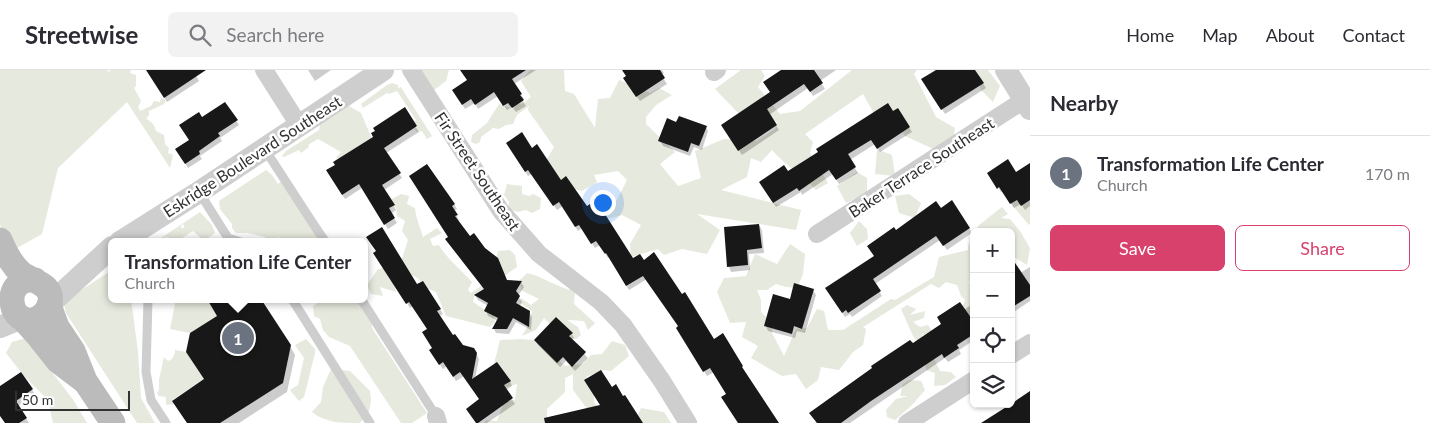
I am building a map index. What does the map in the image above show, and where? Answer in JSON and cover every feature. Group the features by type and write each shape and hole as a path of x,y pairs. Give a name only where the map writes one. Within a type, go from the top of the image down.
{"main road":[{"path":"0,240 4,251 16,268 23,275 46,287 49,293 49,305 57,327 73,351 86,381 112,423"},
{"path":"6,305 18,283 23,280 37,281"},
{"path":"6,305 35,320 46,312 49,305"},
{"path":"6,305 39,336 58,361 86,381"}],"street":[{"path":"264,70 299,125"},
{"name":"Eskridge Boulevard Southeast","path":"126,238 384,70"},
{"name":"Fir Street Southeast","path":"411,70 501,211 540,254 601,302 623,324 688,423"},
{"path":"1006,70 1027,104"},
{"name":"Baker Terrace Southeast","path":"817,234 1027,104"},
{"path":"37,281 48,281 108,249"},
{"path":"49,305 108,251"},
{"path":"1015,352 1030,343"},
{"path":"907,423 970,383"}],"lane":[{"path":"264,147 322,238"},
{"path":"199,192 224,238"},
{"path":"148,303 146,372 151,400 166,423"},
{"path":"295,303 370,423"},
{"path":"364,303 437,419"}],"shaded area":[{"path":"0,70 107,70 108,72 111,70 131,70 130,73 136,75 136,86 134,88 141,101 138,107 140,111 151,106 154,101 160,102 161,98 166,100 164,104 149,111 146,119 155,127 156,131 164,135 165,144 169,148 168,153 173,155 170,168 127,102 58,168 42,234 17,248 0,225"},
{"path":"418,70 449,70 446,81 434,90"},
{"path":"530,70 564,70 565,91 574,94 595,128 598,99 610,98 619,80 650,93 659,88 672,95 656,105 646,117 646,124 675,152 660,164 678,186 701,178 695,151 724,139 757,141 775,129 777,122 766,115 741,116 715,89 741,70 761,70 765,76 758,87 780,114 800,111 852,70 917,70 914,74 936,117 955,128 951,157 905,136 894,118 876,117 863,94 805,134 813,142 810,153 828,183 816,190 772,150 761,162 751,158 747,177 721,190 801,210 796,230 697,214 720,230 707,254 682,249 664,255 658,249 631,257 630,244 641,225 622,215 592,223 589,214 617,200 627,180 618,171 594,175 597,182 582,191 546,181 543,166 554,147 528,110 529,106 517,115 513,124 499,129 493,128 481,137 480,142 476,144 471,142 472,135 487,123 499,104 514,109 516,103 522,104 531,97 521,81"},
{"path":"975,70 988,70 1000,86 993,102 981,90"},
{"path":"392,83 398,85 398,88 401,87 432,136 427,139 422,131 417,132 414,129 417,127 414,122 416,120 397,91 387,93 363,108 361,104"},
{"path":"342,102 361,113 372,139 358,162 336,158 341,152 318,139 308,145 309,147 301,153 299,150 284,157 282,156 286,151 319,130 322,114"},
{"path":"877,149 892,155 895,176 875,174"},
{"path":"266,170 278,184 282,181 311,224 318,223 329,238 265,238 247,233 236,233 232,228 232,224 220,209 219,201"},
{"path":"857,172 867,178 867,193 846,203 837,186"},
{"path":"507,184 522,186 522,194 529,196 533,194 541,198 540,209 532,213 526,210 518,212 508,209 509,202 504,195"},
{"path":"1030,188 1030,224 1029,225 1007,199"},
{"path":"401,194 409,196 407,204 415,208 423,237 437,228 442,233 430,239 433,246 439,245 450,260 472,282 468,290 471,293 502,271 496,258 498,251 510,250 515,255 517,267 474,297 473,302 494,316 495,322 490,327 446,316 436,292 424,287 418,278 402,271 393,282 396,292 380,287 383,296 371,294 368,284 378,269 400,265 408,240 402,231 405,221 397,216 396,208 390,200"},
{"path":"909,194 921,203 915,218 899,213 895,196"},
{"path":"1002,207 1008,214 1001,218 1010,219 1030,248 1027,265 1015,258 1015,228 977,228"},
{"path":"200,212 212,225 215,233 208,238 201,238 193,231 182,238 161,238"},
{"path":"859,221 867,229 868,239 857,246 850,233"},
{"path":"970,242 970,316 961,310 965,300 961,296 957,285 946,282 939,288 931,284 863,327 866,329 863,345 853,352 839,370 821,367 818,380 806,389 796,374 782,376 751,358 758,346 742,337 746,322 730,323 717,292 724,278 746,276 755,254 777,264 790,244 805,254 803,274 797,288 776,284 767,290 757,290 761,300 761,312 772,323 772,333 784,356 796,329 807,328 817,309 824,311 828,330 843,330 891,299 895,300 934,277 939,257 968,250"},
{"path":"108,273 108,303 132,303 138,352 141,398 155,423 137,423 66,313 64,305 69,298"},
{"path":"527,273 575,291 574,304 595,323 588,330 584,321 567,320 578,327 581,335 576,339 571,338 572,333 557,317 550,324 544,318 536,330 522,336 529,324 532,311 519,302 521,298 531,305 539,299 521,290 520,280"},
{"path":"175,303 209,303 217,316 190,333 170,329"},
{"path":"318,303 366,303 371,315 372,328 427,413 412,423 401,423 350,346 329,337 323,330 320,319 314,316 313,306"},
{"path":"907,305 916,309 910,315 925,311 924,318 913,322 920,327 928,325 934,334 929,340 921,333 940,371 951,372 956,377 945,385 934,386 935,373 926,370 924,350 913,336 901,309"},
{"path":"26,338 74,401 87,423 53,423 48,400 24,376 6,353 12,342"},
{"path":"306,339 315,349 315,353 304,397 299,401 290,390 298,385 304,358 295,345"},
{"path":"522,339 543,341 551,353 565,366 583,364 591,355 602,354 612,341 625,345 629,356 611,371 604,370 586,377 595,385 594,402 603,414 594,418 573,390 573,374 565,378 565,392 547,409 547,423 484,423 486,420 497,421 504,402 515,400 517,384 501,389 493,368 500,340"},
{"path":"175,350 186,352 204,379 172,400 174,404 166,405 166,397 159,396 157,393 159,390 159,380 164,357 168,361 172,359"},
{"path":"331,369 350,371 370,391 369,412 360,423 328,420 312,412 321,402 323,387"},
{"path":"910,380 921,381 925,390 895,420 887,417 886,410 896,399 908,396 900,396 903,384"},
{"path":"641,408 664,412 671,423 634,423"}],"building":[{"path":"146,70 206,70 164,98"},
{"path":"460,70 526,70 512,79 524,100 512,108 508,103 503,106 494,92 475,105 471,99 462,105 452,90 467,80"},
{"path":"622,70 660,70 665,78 636,97 623,78 626,76"},
{"path":"781,70 814,70 823,83 810,92 804,84 767,109 777,125 738,151 721,125 770,92 763,82"},
{"path":"936,70 975,70 984,83 941,110 921,79"},
{"path":"225,102 238,120 218,133 220,136 199,151 200,154 185,164 175,149 189,140 179,125 199,112 202,117"},
{"path":"888,103 893,111 898,108 910,127 877,149 871,140 848,154 856,167 836,180 829,170 799,191 797,188 773,203 759,182 784,165 788,171 818,152 816,149"},
{"path":"405,107 417,126 384,148 401,173 382,185 395,205 389,208 395,218 384,225 359,184 342,195 326,170 335,165 333,162 373,137 371,133 375,131 373,128"},
{"path":"679,116 707,126 699,146 691,143 688,152 658,141 667,118 676,122"},
{"path":"522,132 532,148 537,144 561,180 566,176 587,206 596,200 633,258 640,254 644,260 654,252 682,294 685,292 714,339 723,333 742,367 779,423 738,423 721,397 726,394 710,368 703,372 676,328 678,326 643,276 626,286 606,253 596,241 591,244 579,225 575,227 559,202 553,206 528,170 525,172 506,143"},
{"path":"1008,159 1016,172 1030,163 1030,200 1021,206 1017,200 1010,204 999,187 997,189 987,173"},
{"path":"427,164 455,204 452,206 458,215 455,216 470,236 474,233 485,248 498,258 507,280 522,281 516,291 520,296 516,303 530,311 529,327 513,318 507,329 492,329 498,318 484,311 488,303 474,295 484,289 445,239 448,237 409,176"},
{"path":"952,200 970,228 943,246 936,236 873,279 881,291 848,313 846,310 842,313 825,288 874,256 867,246 894,227 896,230 936,201 941,208"},
{"path":"759,224 762,248 747,250 748,265 727,267 724,227"},
{"path":"382,227 417,284 423,281 441,309 437,311 453,335 455,334 463,345 474,348 477,353 472,379 497,362 511,381 504,385 513,398 476,423 466,409 479,399 460,372 453,377 443,362 439,365 429,350 432,348 422,332 427,329 409,302 406,304 373,253 376,251 366,237"},
{"path":"1015,263 1030,285 1030,296 1015,305"},
{"path":"794,283 814,289 802,329 794,326 792,334 764,326 773,294 790,299"},
{"path":"960,302 970,316 970,337 957,345 959,348 944,358 942,354 841,423 817,423 809,413 872,368 871,366 910,340 913,343 941,324 937,317"},
{"path":"209,303 264,303 291,345 283,383 220,423 187,423 172,401 204,379 186,352 190,333 217,316"},
{"path":"556,317 573,333 569,336 586,352 572,367 563,357 557,363 534,340"},
{"path":"601,370 612,387 616,384 623,396 625,395 643,423 545,423 544,418 600,405 584,380"},
{"path":"21,372 33,389 16,401 27,418 19,423 5,423 0,416 0,386"},
{"path":"1030,391 1030,423 981,423 1005,408 1015,408 1015,401"}],"place":[{"name":"Transformation Life Center","path":"238,338"}]}
